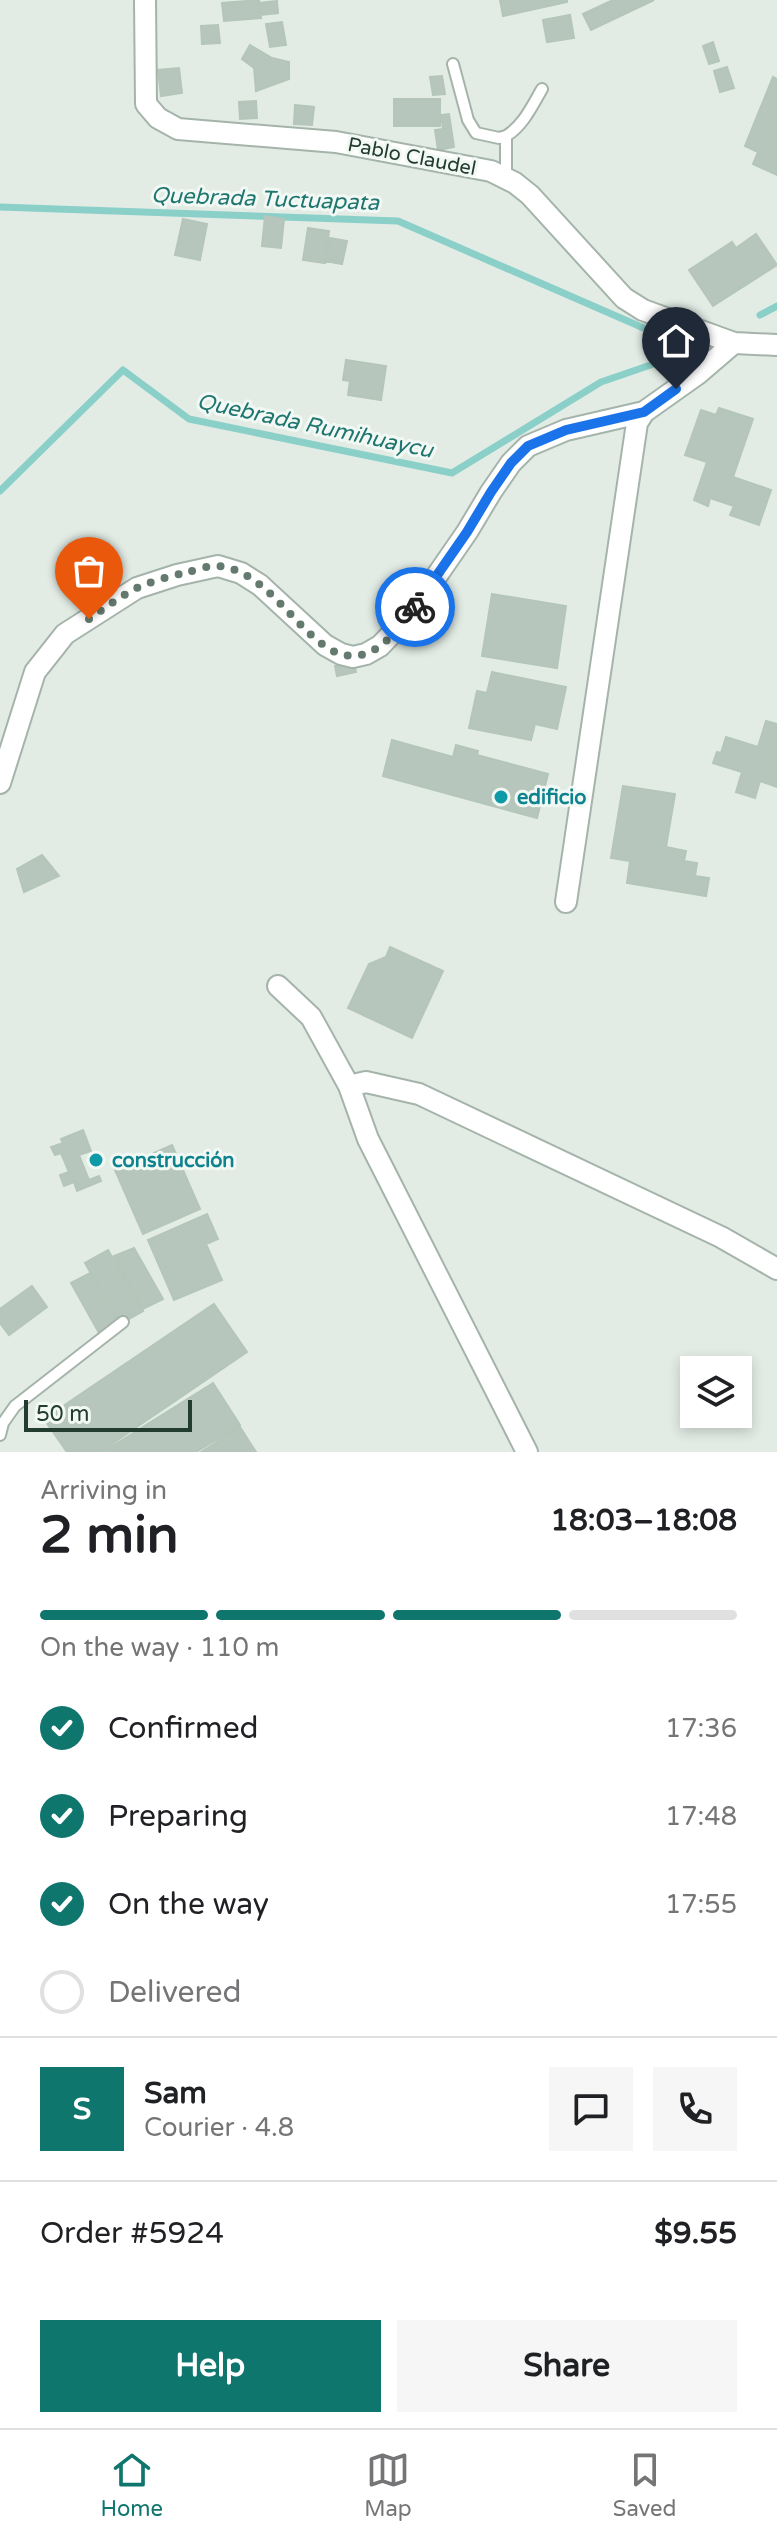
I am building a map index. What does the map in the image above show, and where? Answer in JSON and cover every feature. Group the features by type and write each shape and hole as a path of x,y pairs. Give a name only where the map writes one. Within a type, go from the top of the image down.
{"street":[{"name":"Pablo Claudel","path":"145,0 146,104 158,118 178,129 336,142 491,171 530,195 624,298 643,310 734,343 777,345"},
{"path":"566,902 637,423 644,412 699,373 734,343"},
{"path":"0,783 35,672 65,634 137,588 218,566 241,573 260,585 325,645 353,657 366,654 380,646 409,616 497,482 528,446 566,430 644,412"},
{"path":"278,986 311,1017 349,1086 368,1139 527,1452"},
{"path":"349,1086 366,1082 419,1094 721,1237 777,1269"}],"lane":[{"path":"453,64 468,120 476,133 499,138 506,136 528,114 542,89"},
{"path":"506,136 506,179"},
{"path":"0,1435 3,1423 15,1406 123,1322"}],"building":[{"path":"259,0 261,18 224,21 222,3"},
{"path":"500,0 567,0 567,2 503,16"},
{"path":"613,0 654,0 591,30 583,14"},
{"path":"277,1 278,13 261,15 260,3"},
{"path":"570,15 574,38 547,42 543,20"},
{"path":"282,22 286,45 270,47 266,24"},
{"path":"218,25 220,43 202,44 201,26"},
{"path":"713,42 719,61 709,64 703,46"},
{"path":"250,45 272,58 289,62 289,79 256,91 254,68 242,59"},
{"path":"727,67 734,88 720,92 714,71"},
{"path":"179,68 182,93 161,96 158,70"},
{"path":"442,76 445,94 433,95 430,77"},
{"path":"773,77 777,79 777,175 753,164 758,152 745,146"},
{"path":"394,99 440,99 440,126 394,126"},
{"path":"256,101 257,118 240,119 239,102"},
{"path":"295,105 314,107 312,125 294,124"},
{"path":"449,114 454,147 438,150 435,130 443,129 441,115"},
{"path":"265,216 284,219 281,248 262,246"},
{"path":"183,219 207,224 200,260 175,255"},
{"path":"308,228 329,231 325,263 303,260"},
{"path":"756,234 777,265 713,306 689,270 732,242 736,248"},
{"path":"330,238 347,241 342,264 325,261"},
{"path":"346,360 386,366 381,400 348,395 350,381 343,380"},
{"path":"719,408 753,419 733,477 771,490 759,525 730,515 734,506 710,498 708,506 694,500 707,462 685,455 701,410 716,415"},
{"path":"492,594 566,606 557,668 482,656"},
{"path":"436,596 448,603 433,630 421,623"},
{"path":"354,662 356,672 337,676 335,666"},
{"path":"492,672 566,687 557,729 535,724 531,740 469,728 477,691 487,693"},
{"path":"766,721 777,724 777,787 760,781 755,798 736,792 742,772 713,763 717,752 721,753 726,737 758,747"},
{"name":"edificio","path":"392,740 453,757 456,745 478,751 477,755 548,774 537,818 383,776"},
{"name":"edificio","path":"623,786 675,794 666,847 686,851 684,861 697,863 695,876 709,878 706,896 627,883 630,861 611,858"},
{"path":"42,855 59,876 24,892 17,869"},
{"path":"390,947 443,971 412,1038 348,1008 369,964 386,957"},
{"path":"83,1130 91,1151 79,1155 89,1180 99,1176 101,1181 77,1191 74,1182 64,1186 60,1175 69,1172 61,1153 55,1155 51,1147"},
{"path":"172,1145 200,1209 143,1234 115,1170"},
{"path":"207,1214 218,1239 206,1244 222,1280 174,1300 148,1240"},
{"path":"134,1248 163,1299 143,1309 114,1256"},
{"path":"108,1250 143,1311 120,1324 85,1263"},
{"path":"90,1273 118,1323 99,1333 71,1283"},
{"path":"32,1286 47,1307 9,1335 0,1323 0,1309"},
{"path":"214,1304 247,1352 100,1452 67,1452 44,1419"},
{"path":"213,1383 240,1425 196,1452 103,1452"},
{"path":"240,1427 256,1452 201,1452"}],"waterway":[{"name":"Quebrada Tuctuapata","path":"0,207 398,221 694,350"},
{"name":"Quebrada Rumihuaycu","path":"760,315 777,306"},
{"name":"Quebrada Rumihuaycu","path":"0,491 123,370 189,419 452,473 601,382 703,347"}],"way so far":[{"path":"89,619 137,588 218,566 241,573 260,585 325,645 353,657 380,646 415,607"}],"place":[{"name":"edificio","path":"501,797"},
{"name":"construcción","path":"96,1160"}],"route":[{"path":"415,607 511,463 528,446 566,430 644,412 676,389"}]}
